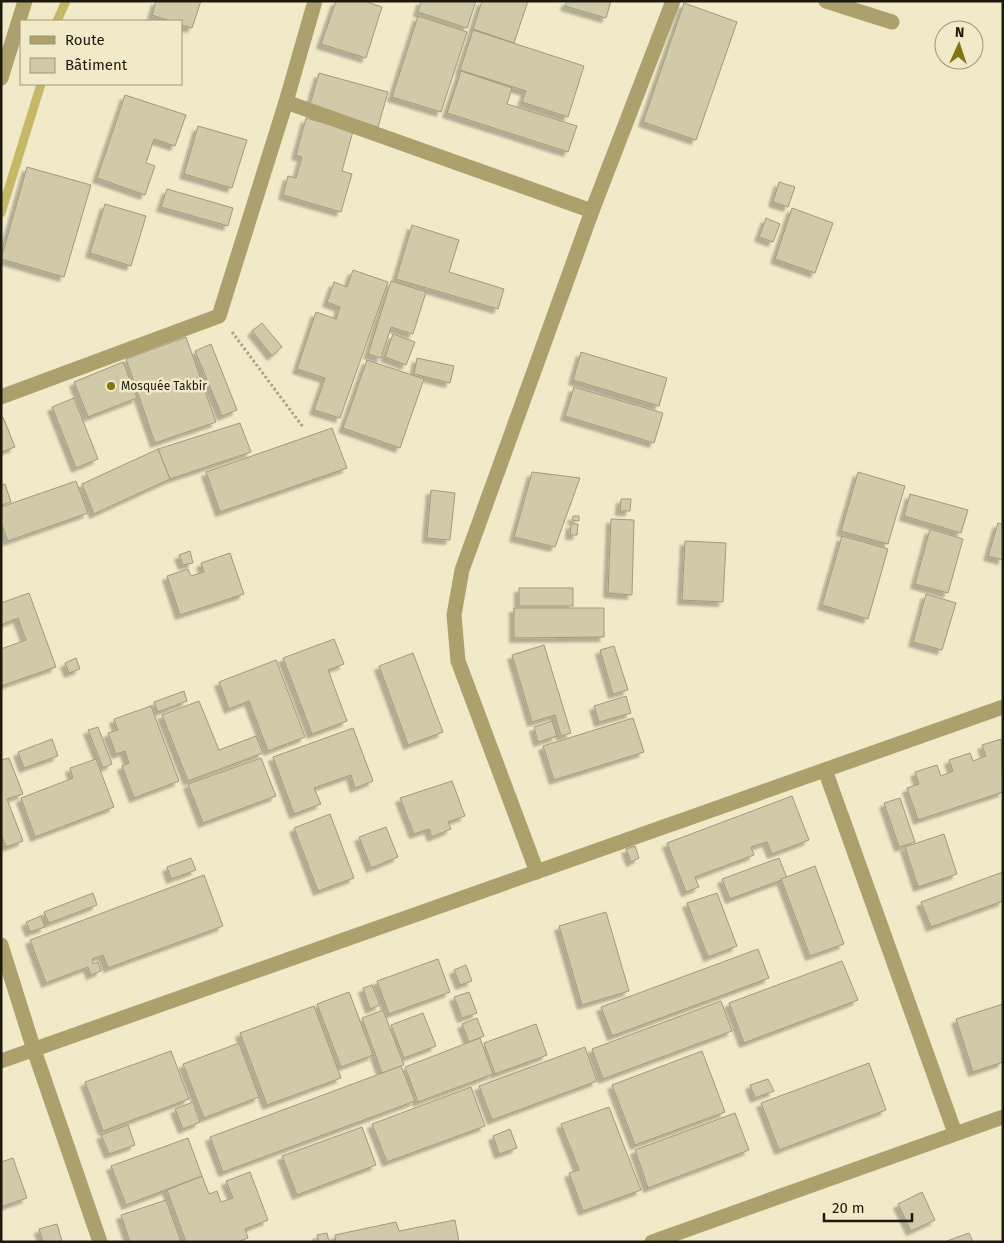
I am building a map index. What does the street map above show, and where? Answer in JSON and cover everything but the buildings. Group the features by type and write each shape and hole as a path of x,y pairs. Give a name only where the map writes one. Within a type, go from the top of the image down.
{"street":[{"path":"1,78 26,1"},
{"path":"1,396 219,316 286,102 315,1"},
{"path":"537,872 458,661 454,615 462,570 592,211 673,1"},
{"path":"826,1 892,22"},
{"path":"286,102 592,211"},
{"path":"1,1061 1003,707"},
{"path":"825,770 955,1133"},
{"path":"1,946 34,1050 100,1242"},
{"path":"652,1242 1003,1116"}],"path":[{"path":"219,316 303,427"}],"waterway":[{"path":"57,20 66,1"},
{"path":"1,213 41,85"}],"place":[{"name":"Mosquée Takbir","path":"111,386"}]}
